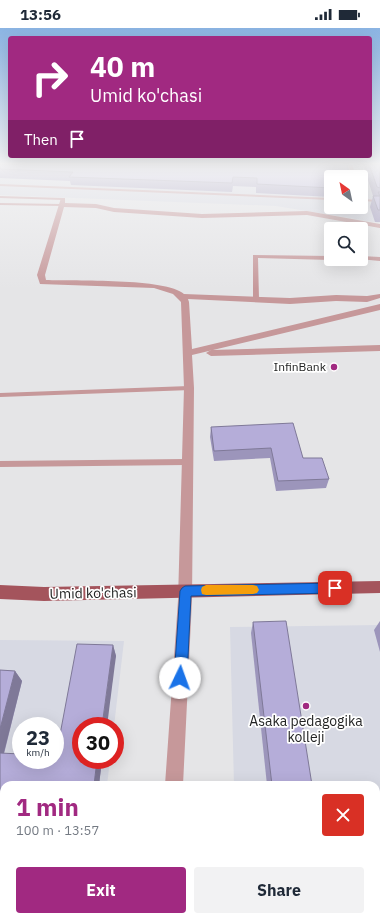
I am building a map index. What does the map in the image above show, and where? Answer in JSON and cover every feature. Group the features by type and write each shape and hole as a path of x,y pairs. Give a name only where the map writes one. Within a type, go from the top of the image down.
{"main road":[{"name":"Umid ko'chasi","path":"0,592 44,594 380,587"}],"street":[{"path":"61,206 41,275 43,282 154,286 169,288 182,296 290,301 336,298 367,299 380,296"},
{"path":"93,206 121,211 202,216 307,213 380,226"},
{"path":"174,781 185,591 188,388 185,302 182,296"},
{"path":"187,353 380,307"},
{"path":"187,353 380,348"}],"lane":[{"path":"256,299 255,256 324,258"},
{"path":"368,258 380,259"},
{"path":"0,394 188,388"},
{"path":"0,464 186,462"}],"shaded area":[{"path":"268,206 324,206 324,214 276,206"},
{"path":"368,206 380,206 380,223 325,214 368,214"},
{"name":"Asaka pedagogika kolleji","path":"380,625 380,781 234,781 230,627"},
{"path":"0,640 124,641 115,717 72,717 72,769 109,769 107,781 0,781"}],"building":[{"path":"376,206 380,206 380,210 378,210"},
{"path":"293,423 303,458 322,458 329,479 278,481 271,448 214,451 211,427"},
{"path":"286,621 311,781 272,781 253,622"},
{"path":"77,644 113,645 103,717 72,717 72,769 96,769 94,781 0,781 0,753 12,754 12,769 64,769 63,717"},
{"path":"0,670 15,671 0,729"}],"slow traffic":[{"path":"206,590 253,590"}],"place":[{"name":"InfinBank","path":"334,367"},
{"name":"Asaka pedagogika kolleji","path":"306,706"}],"route":[{"path":"180,678 185,591 335,588"}]}
